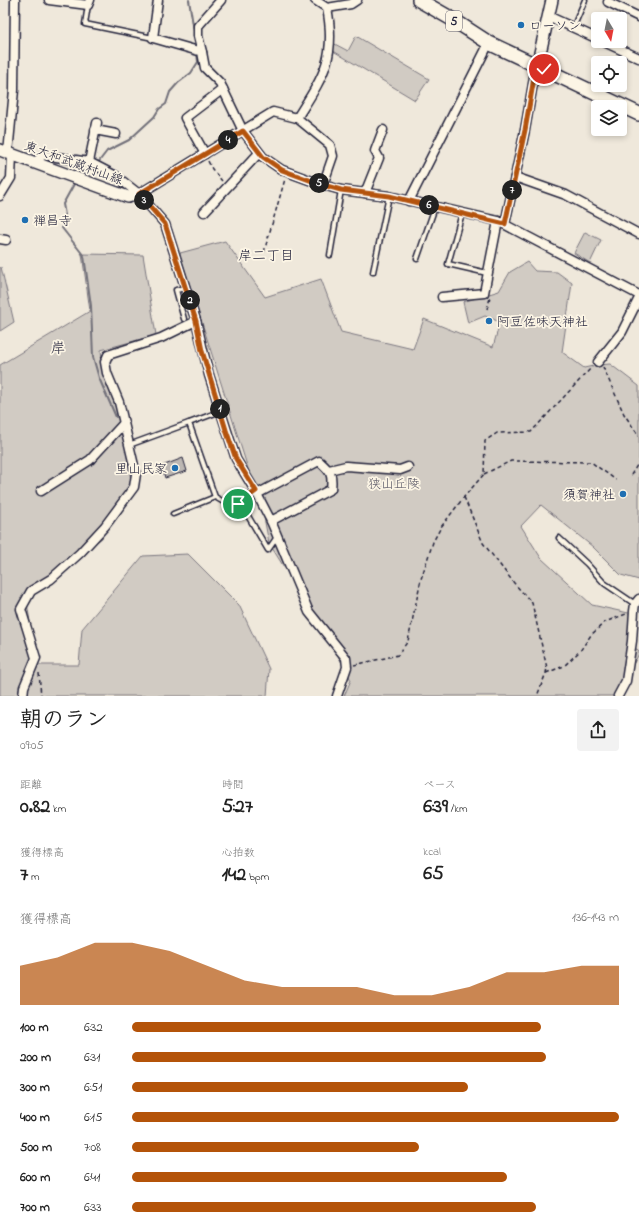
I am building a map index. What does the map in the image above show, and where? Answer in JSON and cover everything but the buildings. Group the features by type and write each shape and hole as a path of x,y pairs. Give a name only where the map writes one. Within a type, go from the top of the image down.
{"main road":[{"name":"5","path":"419,0 452,19 488,43 639,114"}],"street":[{"path":"0,196 11,178 7,153 14,90 15,0"},
{"path":"49,0 89,3"},
{"path":"158,0 153,38 199,51"},
{"path":"221,0 198,26 199,51 205,68 224,89 243,131 259,153 282,170 341,190 389,196 501,222 639,294"},
{"path":"315,0 327,8 351,4 357,0"},
{"path":"442,297 484,292 487,273 515,177 535,72 552,0"},
{"path":"608,2 639,17"},
{"path":"297,118 311,98 325,70 330,39 330,22 327,8"},
{"path":"548,16 591,36"},
{"path":"409,201 488,43"},
{"path":"617,48 639,58"},
{"path":"205,154 184,118 224,89"},
{"path":"139,194 273,112 297,118 330,145 333,156 323,185"},
{"path":"94,164 96,127 116,134"},
{"path":"365,193 379,158 375,151 383,130"},
{"name":"東大和武蔵村山線","path":"7,153 128,197 139,194"},
{"path":"204,212 259,153"},
{"path":"34,163 43,155 94,164 116,176 139,194 165,224 196,321 202,351 236,459 271,521 310,612 346,658 347,667 337,696"},
{"path":"515,177 566,195 639,234"},
{"path":"599,361 637,310 639,298"},
{"path":"23,696 24,687 36,658 22,609 31,592 51,579 80,553 104,526 134,487 136,474 124,422 119,402 104,362 108,355 161,338 196,321"},
{"path":"40,491 90,460 124,422"},
{"path":"256,492 319,461 329,470 332,478 331,489 271,521"},
{"path":"329,470 346,466 400,470 408,467"},
{"path":"618,696 626,681 636,605"}],"lane":[{"path":"573,28 585,0"},
{"path":"89,3 85,24 153,38"},
{"path":"330,255 341,190"},
{"path":"373,272 389,196"},
{"path":"417,259 435,206"},
{"path":"462,213 448,264 487,273"},
{"path":"184,319 176,290 186,288"},
{"path":"129,445 221,411"},
{"path":"189,423 215,498"},
{"path":"238,504 256,492"},
{"path":"173,514 215,498 241,504 268,550 277,536"},
{"path":"559,538 587,564 604,583 636,605"}],"path":[{"path":"205,154 212,169 228,188"},
{"path":"264,252 287,172"},
{"path":"484,474 485,441 497,433 531,432 599,361 615,390 624,414 639,436"},
{"path":"347,667 398,654 408,641 421,579 432,542 441,527 484,474 511,461 591,462 616,480"},
{"path":"631,475 639,462"},
{"path":"464,497 483,543 514,584 532,603 544,650 546,673 537,696"},
{"path":"546,673 564,666 580,651 591,635 605,622 636,605"}],"green space":[{"path":"356,36 429,79 415,100 330,49 331,42 348,51"},
{"path":"585,232 601,240 590,263 574,253"},
{"name":"狭山丘陵","path":"225,241 265,297 321,279 341,332 413,349 424,319 493,347 500,322 485,316 468,323 463,302 499,291 510,272 527,262 535,271 557,272 572,283 562,352 584,368 610,364 639,386 639,580 621,575 593,547 541,505 521,526 541,558 592,605 633,614 629,641 639,652 639,654 615,696 344,696 351,680 330,641 269,543 261,502 249,472 180,253"},
{"path":"82,254 143,255 156,335 101,350 103,369 123,429 131,481 102,538 31,592 27,603 37,665 79,665 82,629 143,556 188,554 239,605 269,669 267,696 0,696 0,365 90,311"},
{"path":"0,267 14,322 0,331"}],"waterway":[{"path":"189,0 194,31"},
{"path":"97,164 107,151 129,140 154,117 159,109 166,104 170,92 178,83 191,73 198,62 197,53"},
{"path":"81,173 94,167"},
{"path":"74,184 63,204 65,215 62,228 84,256 91,306 93,357 99,378 116,417"}],"place":[{"name":"ローソン","path":"521,25"},
{"name":"禅昌寺","path":"25,220"},
{"name":"阿豆佐味天神社","path":"489,321"},
{"name":"里山民家","path":"175,468"},
{"name":"須賀神社","path":"623,494"}],"district":[{"name":"岸二丁目","path":"266,255"},
{"name":"岸","path":"58,348"}],"route":[{"path":"238,504 256,491 236,459 226,430 202,351 196,321 165,224 139,194 243,131 259,153 282,170 323,185 341,190 389,196 498,221 505,224 525,130 535,72 537,66 544,69"}]}
